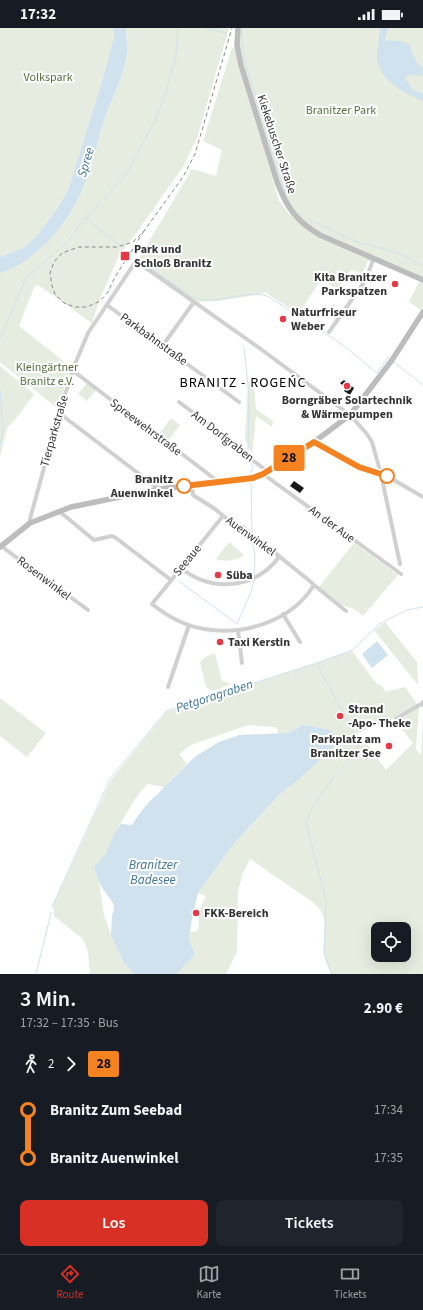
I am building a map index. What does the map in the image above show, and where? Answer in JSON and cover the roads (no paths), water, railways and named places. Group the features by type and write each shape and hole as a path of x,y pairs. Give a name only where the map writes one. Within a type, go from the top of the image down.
{"street":[{"name":"Kiekebuscher Straße","path":"238,28 237,45 241,65 277,182 287,207 298,219 315,231 423,280"},
{"path":"329,332 365,281 374,258"},
{"name":"Tierparkstraße","path":"30,523 72,370 85,340 136,261 194,302"},
{"path":"163,345 194,302 350,415 372,442 381,474 400,564"},
{"name":"Parkbahnstraße","path":"107,305 240,402"},
{"path":"1,546 30,523 71,507 159,489 245,480 265,472 314,442 350,415 392,360 423,312"},
{"name":"Spreewehrstraße","path":"72,370 220,483"},
{"name":"Am Dorfgraben","path":"179,402 245,451 247,456 265,472"},
{"path":"59,413 159,489"},
{"path":"314,442 359,467 381,474 423,497"},
{"name":"An der Aue","path":"265,472 401,574"},
{"name":"Auenwinkel","path":"192,485 193,495 233,524 243,527 346,611"},
{"path":"59,511 94,540 112,536 116,538 171,580"},
{"name":"Seeaue","path":"189,625 170,616 152,604 223,516"},
{"name":"Rosenwinkel","path":"1,546 88,610"},
{"path":"181,568 194,577 213,584 232,585 253,578 269,568 279,557"},
{"path":"168,687 189,625 204,629 238,630 263,624 283,614 306,596 314,586"},
{"path":"283,614 300,642"},
{"path":"238,630 242,663"},
{"path":"396,719 421,705 423,702"}],"water":[{"name":"Spree","path":"113,28 126,28 126,61 102,126 89,173 79,197 65,220 49,241 21,264 0,273 0,257 23,248 37,236 58,207 68,190 101,85 114,37"},
{"path":"380,28 388,28 385,39 387,41 402,41 410,45 416,61 423,68 423,76 410,74 405,78 412,89 423,94 423,101 400,90 387,79 382,72 378,65 377,57"},
{"path":"377,641 388,655 372,668 362,654"},
{"name":"Branitzer Badesee","path":"303,725 327,729 337,736 337,743 297,781 280,794 236,841 198,893 189,939 195,954 177,974 134,974 124,963 111,935 112,916 114,910 113,903 99,883 94,867 106,853 114,834 121,824 132,825 147,804 196,756 219,742 239,735 288,733"}],"waterway":[{"path":"104,199 128,172 154,122 164,98 176,56 178,28"},
{"path":"203,28 227,33"},
{"path":"242,28 242,45 245,62 286,196 293,208"},
{"path":"0,339 26,278 69,240 85,218 101,203"},
{"path":"295,210 304,217"},
{"path":"85,218 119,245"},
{"path":"309,220 355,241 403,255 423,266"},
{"path":"138,259 190,296 200,299 221,299 251,294 269,297 343,345 377,373 388,357 390,359"},
{"path":"244,347 249,396 248,454"},
{"path":"394,362 423,385"},
{"path":"0,390 3,430 0,446"},
{"path":"248,459 253,466 250,476"},
{"path":"251,481 252,532"},
{"path":"252,537 255,556 254,575"},
{"path":"179,581 237,624 251,592 254,579"},
{"name":"Petgoragraben","path":"52,907 110,779 166,711 353,650 379,624 407,610 423,607"},
{"path":"317,664 353,732"},
{"path":"332,974 324,953 326,901 306,823 310,811 324,790 335,775 354,756 360,741 357,739"},
{"name":"Petgoragraben","path":"36,974 51,913"}],"railway":[{"path":"144,231 115,277 108,292 100,301 87,307 75,307 64,303 55,294 50,273 54,262 62,253 79,247 117,247 133,242 144,231 183,177 195,154 232,28"}],"place":[{"name":"Park und Schloß Branitz","path":"125,256"},
{"name":"Kita Branitzer Parkspatzen","path":"395,284"},
{"name":"Naturfriseur Weber","path":"283,319"},
{"name":"Borngräber Solartechnik & Wärmepumpen","path":"347,386"},
{"name":"Branitz Auenwinkel","path":"184,486"},
{"name":"Süba","path":"218,575"},
{"name":"Taxi Kerstin","path":"220,642"},
{"name":"Strand -Apo- Theke","path":"340,716"},
{"name":"Parkplatz am Branitzer See","path":"389,746"},
{"name":"FKK-Bereich","path":"196,913"}],"district":[{"name":"BRANITZ - ROGEŃC","path":"243,382"}],"park label":[{"name":"Volkspark","path":"48,77"},
{"name":"Branitzer Park","path":"341,110"},
{"name":"Kleingärtner Branitz e.V.","path":"47,374"}]}
